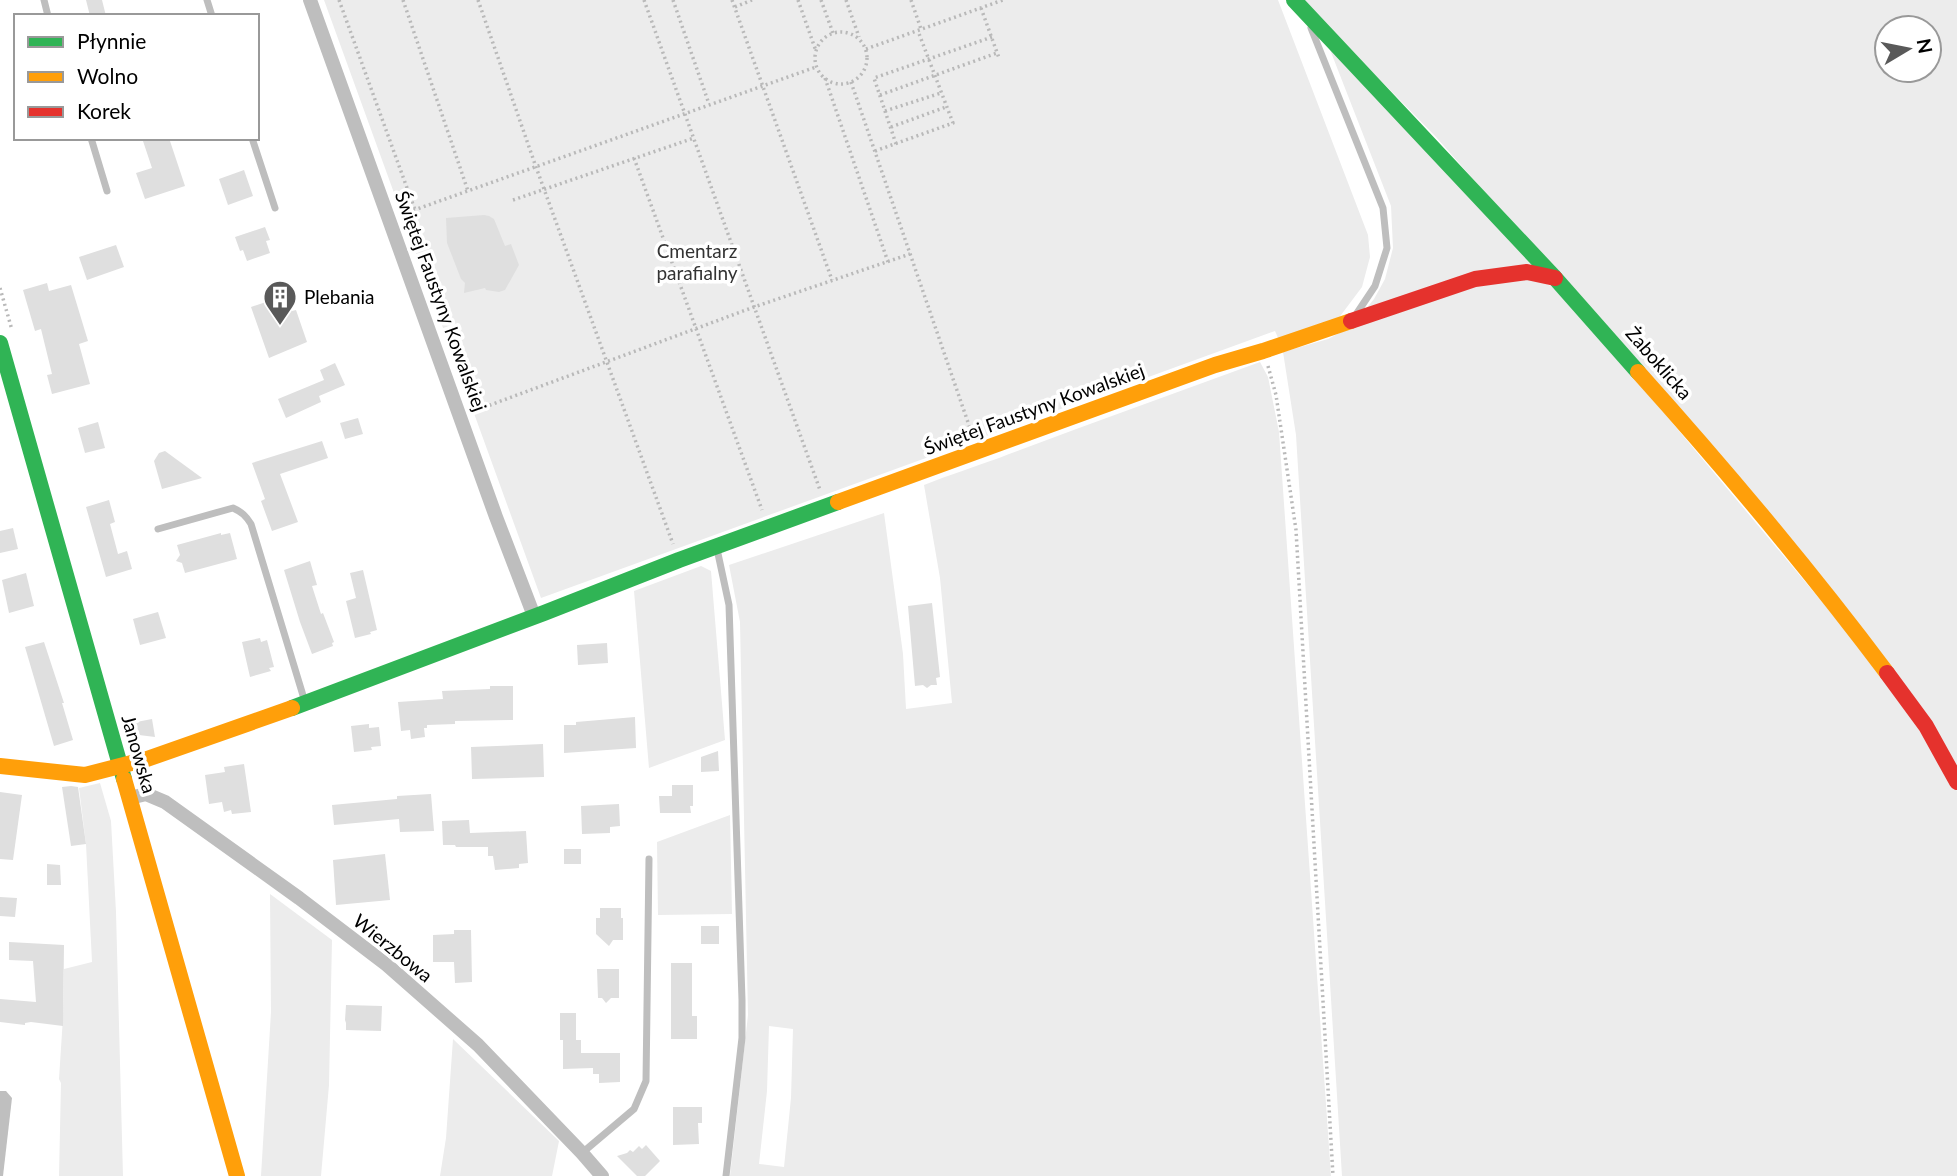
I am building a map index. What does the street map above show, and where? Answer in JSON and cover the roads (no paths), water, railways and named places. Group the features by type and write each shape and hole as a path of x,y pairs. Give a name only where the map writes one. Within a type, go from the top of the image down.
{"street":[{"name":"Świętej Faustyny Kowalskiej","path":"310,0 534,616"},
{"name":"Żaboklicka","path":"1294,0 1555,278 1678,416 1825,591 1926,726 1957,782"},
{"name":"Świętej Faustyny Kowalskiej","path":"0,766 85,775 147,759 305,703 826,505 1215,365 1475,279 1527,272 1555,278"},
{"name":"Janowska","path":"0,343 237,1176"},
{"name":"Wierzbowa","path":"130,798 146,794 165,802 387,965 478,1045 601,1176"}],"lane":[{"path":"1306,14 1383,208 1387,248 1375,286 1352,320"},
{"path":"92,140 107,191"},
{"path":"253,140 275,208"},
{"path":"158,529 233,508 242,511 251,524 305,703"},
{"path":"716,546 729,605 742,1000 742,1038 726,1176"},
{"path":"582,1153 634,1109 646,1081 649,859"}],"place":[{"name":"Plebania","path":"280,327"}],"park label":[{"name":"Cmentarz parafialny","path":"697,262"}]}
